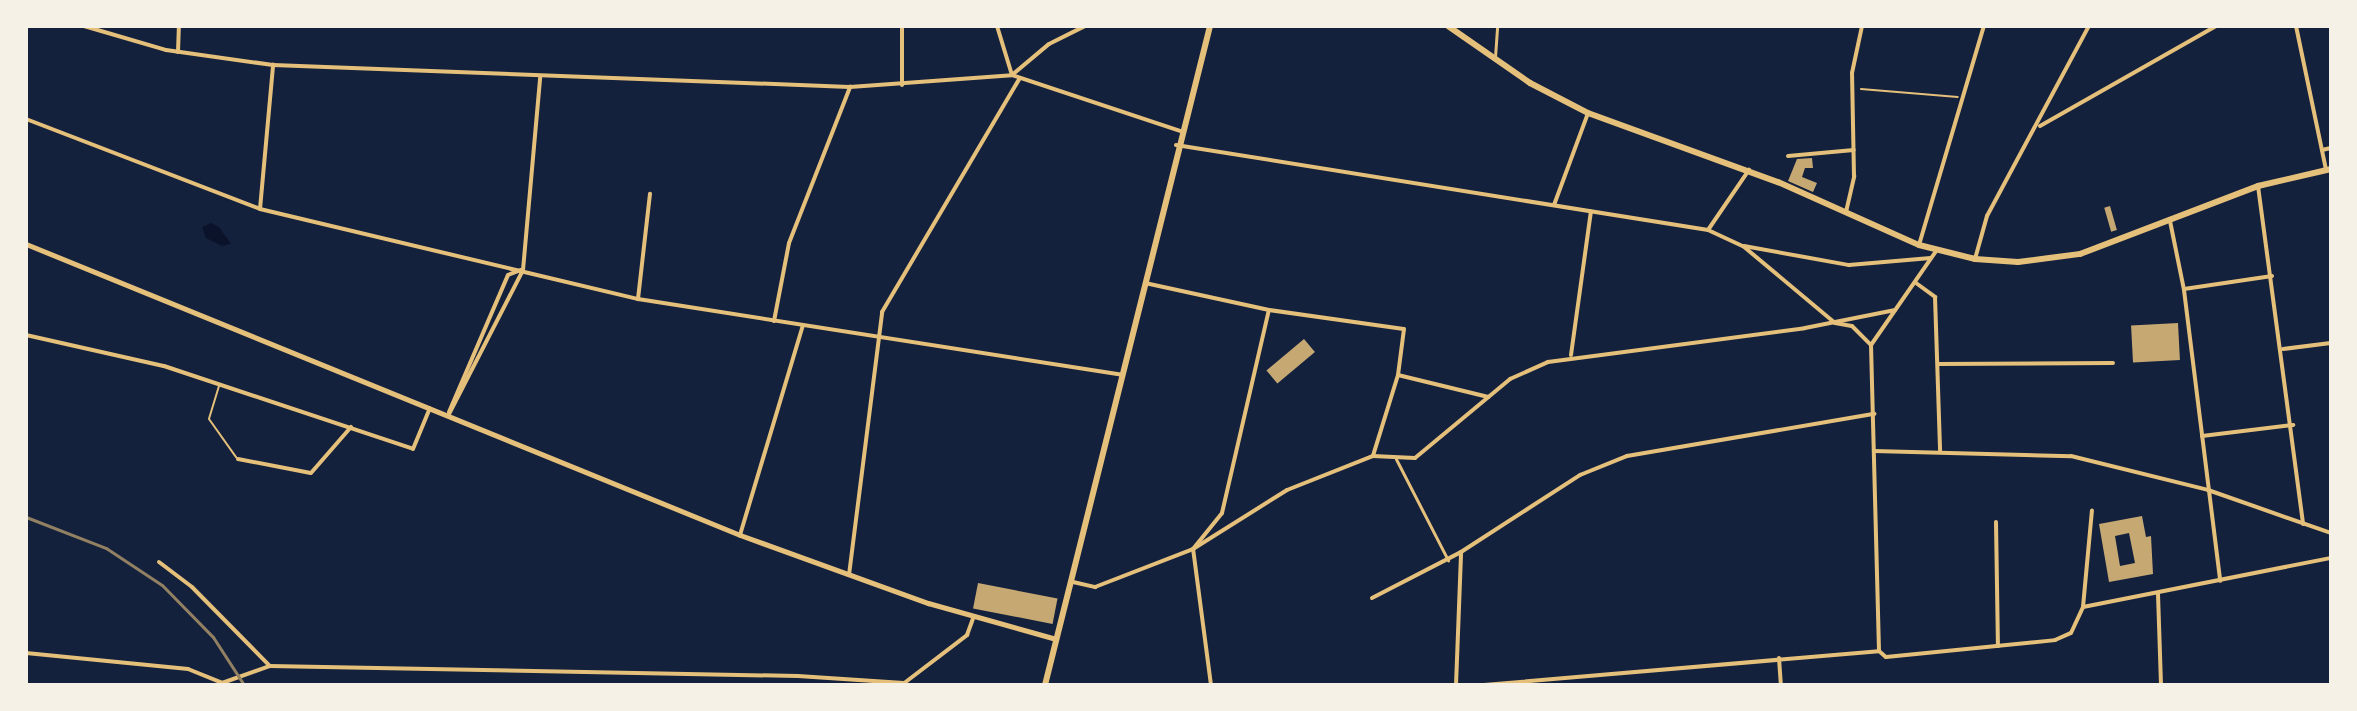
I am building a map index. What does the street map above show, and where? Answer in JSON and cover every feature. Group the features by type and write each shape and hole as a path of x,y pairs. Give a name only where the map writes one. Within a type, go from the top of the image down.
{"main road":[{"path":"1045,685 1073,582 1176,145 1210,26"},
{"path":"1448,26 1495,61 1588,113 1749,170 1934,254 1975,259 2059,258 2170,221 2258,186 2328,169"}],"street":[{"path":"84,26 178,52 273,65 540,78 850,87 1012,75 1049,44 1085,26"},
{"path":"178,52 179,26"},
{"path":"902,26 902,85"},
{"path":"997,26 1012,75 1180,131"},
{"path":"1495,61 1497,26"},
{"path":"1846,212 1854,150 1852,89 1862,26"},
{"path":"1919,245 1984,26"},
{"path":"1975,259 1987,216 2038,127 2089,26"},
{"path":"2038,127 2216,26"},
{"path":"2296,26 2328,169"},
{"path":"260,209 273,65"},
{"path":"523,270 540,78"},
{"path":"849,575 877,334 890,296 1019,79"},
{"path":"774,321 789,243 850,87"},
{"path":"1554,205 1588,113"},
{"path":"26,119 260,209 638,299 877,334 1122,375"},
{"path":"1176,145 1708,230 1743,246 1849,265 1934,254"},
{"path":"2322,150 2331,148"},
{"path":"1788,156 1854,150"},
{"path":"1708,230 1749,170"},
{"path":"2258,186 2283,349 2303,524"},
{"path":"638,299 650,194"},
{"path":"1571,355 1591,211"},
{"path":"2170,221 2184,290 2220,581"},
{"path":"26,244 740,535 976,617 1056,639"},
{"path":"1743,246 1835,323 1852,326 1871,345"},
{"path":"1879,651 1871,345 1934,254"},
{"path":"448,416 508,275 523,270"},
{"path":"2184,290 2272,276"},
{"path":"1145,283 1269,310 1404,329 1398,375 1373,456"},
{"path":"1916,283 1935,297 1940,451"},
{"path":"1211,685 1193,549 1222,513 1269,310"},
{"path":"1073,582 1095,587 1193,549 1287,490 1373,456 1396,459 1426,452 1488,397 1526,370 1571,355 1835,323 1895,310"},
{"path":"740,535 803,325"},
{"path":"26,335 164,366 413,449 430,408"},
{"path":"2283,349 2331,343"},
{"path":"1938,364 2113,363"},
{"path":"1398,375 1488,397"},
{"path":"1372,598 1448,560 1546,495 1627,456 1874,414"},
{"path":"2202,436 2293,425"},
{"path":"238,459 311,473 351,427"},
{"path":"1874,451 2071,456 2208,490 2331,533"},
{"path":"1396,459 1448,560"},
{"path":"1484,685 1879,651 1886,657 2063,638 2078,623 2083,607 2092,510"},
{"path":"1996,522 1998,646"},
{"path":"1456,685 1461,552"},
{"path":"2083,607 2331,558"},
{"path":"159,562 192,587 270,666"},
{"path":"2158,594 2161,685"},
{"path":"26,653 188,669 222,683 270,666 798,676 903,684 967,635 976,617"},
{"path":"1779,658 1781,685"}],"lane":[{"path":"219,384 209,419 238,459"}],"path":[{"path":"1852,89 1963,97"}],"water":[{"path":"211,223 219,227 231,244 222,246 206,238 202,227"}],"building":[{"path":"1812,158 1813,168 1805,168 1802,177 1817,183 1813,192 1788,181 1797,159"},
{"path":"2110,206 2117,230 2111,232 2104,208"},
{"path":"2178,323 2180,360 2133,362 2131,325"},
{"path":"1304,339 1315,352 1277,384 1266,370"},
{"path":"2142,516 2146,537 2151,536 2153,574 2109,582 2099,524","holes":["2129,533 2135,563 2120,566 2115,536"]},
{"path":"978,583 1058,598 1053,624 973,609"}],"railway":[{"path":"26,517 106,548 162,585 213,637 244,685"}]}
